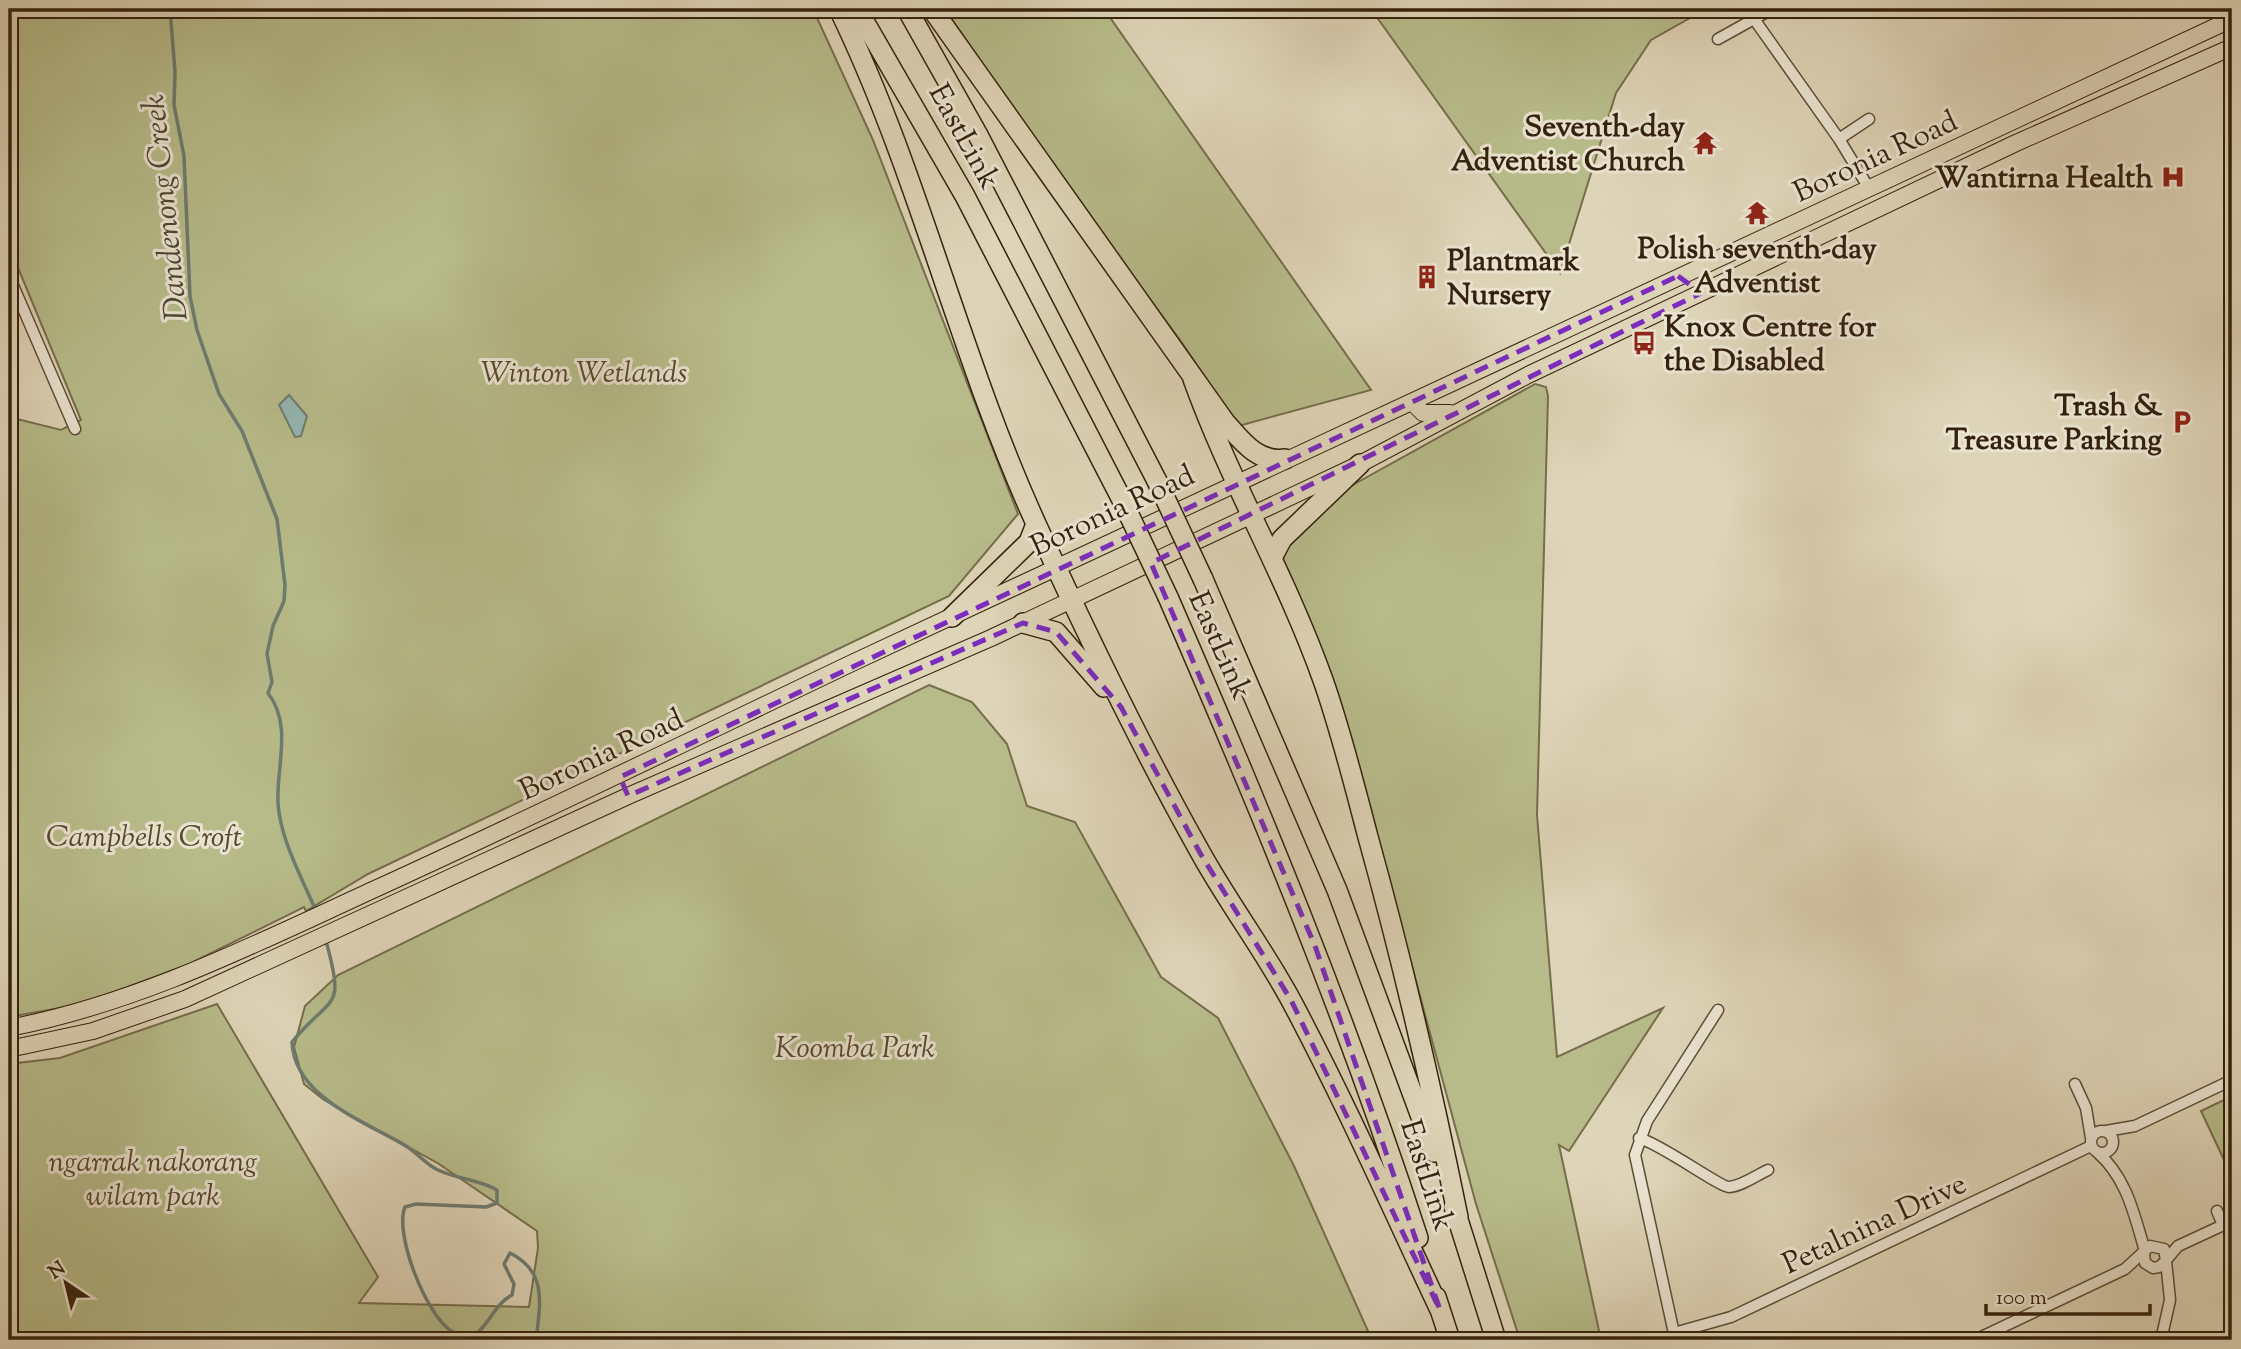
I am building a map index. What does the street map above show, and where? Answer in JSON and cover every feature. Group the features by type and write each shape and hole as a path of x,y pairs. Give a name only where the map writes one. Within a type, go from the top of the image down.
{"highway":[{"path":"839,9 884,108 921,206 975,373 1036,524 1121,707 1200,853 1291,1000 1440,1310"},
{"name":"EastLink","path":"857,9 965,196 1122,500 1168,597 1261,810 1315,946 1382,1126 1450,1340"},
{"name":"EastLink","path":"906,9 979,137 1157,481 1203,579 1337,890 1458,1217 1496,1340"},
{"path":"932,9 1225,422 1252,451 1267,458 1285,459"},
{"path":"1192,379 1210,427 1272,558 1323,680 1348,763 1424,1055 1458,1217"},
{"path":"1272,558 1282,539 1360,464"},
{"path":"952,617 1029,542 1036,524"},
{"path":"1023,623 1056,632 1121,707"}],"main road":[{"name":"Boronia Road","path":"9,1028 72,1015 142,993 335,908 620,777 1285,459 1870,190 2232,19"},
{"name":"Boronia Road","path":"9,1049 70,1037 142,1016 344,927 628,796 1023,623 1360,464 1547,366 2016,143 2232,47"},
{"path":"1678,276 1701,293"},
{"path":"1537,343 1547,366"},
{"path":"1412,402 1423,413 1456,412"},
{"path":"620,777 628,796"}],"street":[{"path":"1718,39 1772,9"},
{"path":"1754,19 1839,139 1870,190"},
{"path":"1839,139 1869,119"},
{"path":"9,276 75,429"},
{"path":"1674,1337 1635,1154 1639,1138 1718,1010"},
{"path":"2093,1145 2104,1153 2135,1126 2232,1080"},
{"path":"2075,1084 2086,1108 2093,1145 2115,1169"},
{"path":"2086,1108 2112,1137 2115,1169 2139,1224 2146,1263 2167,1282"},
{"path":"2093,1145 2095,1132 2135,1126"},
{"path":"1639,1138 1661,1146 1720,1186 1737,1185 1768,1170"},
{"name":"Petalnina Drive","path":"1674,1337 1731,1317 2093,1145"},
{"path":"2125,1269 2162,1266 2178,1246 2228,1223 2217,1211"},
{"path":"2139,1224 2161,1246 2166,1260 2170,1300 2161,1340"},
{"path":"1975,1340 2125,1269 2154,1245 2178,1246"}],"highlighted area":[{"path":"1678,276 1701,293 1151,563 1315,946 1440,1310 1291,1000 1200,853 1121,707 1056,632 1023,623 628,796 620,777"}],"green space":[{"name":"Winton Wetlands","path":"9,9 813,9 873,140 1018,514 949,596 368,874 306,911 304,907 189,964 82,1004 9,1017 9,417 61,430 81,420 9,246"},
{"path":"945,9 1104,9 1371,390 1238,426 1180,340 1061,179"},
{"path":"1371,9 1706,9 1651,40 1616,93 1560,273"},
{"path":"1535,384 1546,387 1548,396 1537,815 1557,1057 1663,1008 1569,1151 1559,1145 1601,1340 1520,1340 1476,1204 1357,762 1317,638 1283,559 1288,544 1340,492"},
{"name":"Koomba Park","path":"929,685 972,702 1007,744 1027,806 1075,822 1161,977 1218,1018 1294,1166 1372,1340 9,1340 9,1064 60,1058 217,1004 378,1277 359,1303 529,1307 538,1248 537,1231 439,1164 324,1100 304,1084 294,1047 305,1006 338,975"},
{"path":"2232,1096 2232,1177 2201,1111"}],"water":[{"path":"289,395 307,416 301,436 295,437 279,405"}],"waterway":[{"name":"Dandenong Creek","path":"170,9 175,72 174,105 184,156 190,296 197,330 219,394 242,431 277,519 285,585 284,601 273,626 267,654 272,682 268,693 276,706 282,733 278,803 287,844 316,911"},
{"name":"Dandenong Creek","path":"326,941 335,992 326,1007 292,1042 296,1061 305,1078 335,1106 406,1146 436,1169 497,1190 497,1203 486,1207 416,1204 405,1207 404,1235 408,1253 422,1291 441,1322 451,1331 471,1338 500,1304 512,1295 514,1284 504,1264 510,1253 522,1261 531,1270 539,1290 536,1340"}],"place":[{"name":"Seventh-day Adventist Church","path":"1705,143"},
{"name":"Wantirna Health","path":"2173,177"},
{"name":"Polish seventh-day Adventist","path":"1757,213"},
{"name":"Plantmark Nursery","path":"1427,277"},
{"name":"Knox Centre for the Disabled","path":"1644,343"},
{"name":"Trash & Treasure Parking","path":"2182,422"}],"park label":[{"name":"Campbells Croft","path":"144,836"},
{"name":"ngarrak nakorang wilam park","path":"153,1178"}]}
